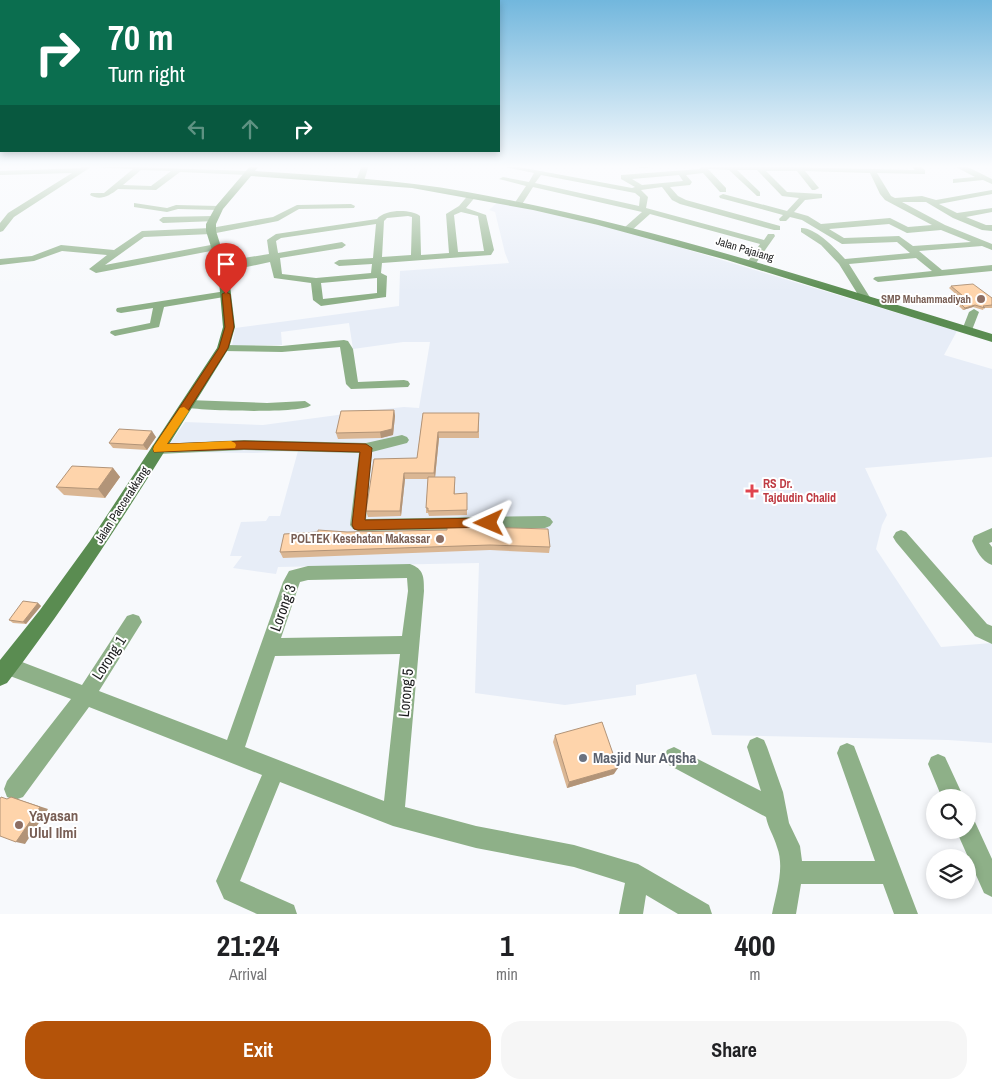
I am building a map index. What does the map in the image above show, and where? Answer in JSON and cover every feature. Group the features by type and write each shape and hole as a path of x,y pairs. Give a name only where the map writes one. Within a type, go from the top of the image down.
{"main road":[{"path":"214,220 223,208"},
{"name":"Jalan Pajaiang","path":"534,208 628,229 751,264 992,338"},
{"name":"Jalan Paccerakkang","path":"4,671 96,546 223,348 229,327 222,266 216,247 214,220"}],"street":[{"path":"0,210 16,211 24,208"},
{"path":"153,208 172,210 174,208"},
{"path":"180,208 214,220"},
{"path":"163,220 275,219 296,208"},
{"path":"634,208 765,243"},
{"path":"703,208 777,228"},
{"path":"768,208 810,220 838,239 845,241 914,236 890,221 821,227"},
{"path":"751,264 765,243 794,208"},
{"path":"904,208 942,228 992,247"},
{"path":"941,208 985,228 992,228"},
{"path":"340,263 416,257 454,255 490,252 482,215 460,209 450,214 454,255"},
{"path":"628,229 645,210"},
{"path":"956,216 992,210"},
{"path":"0,229 16,211"},
{"path":"376,275 380,222 384,216 415,215 416,257"},
{"path":"214,220 142,234 93,270 216,247"},
{"path":"316,281 318,302 325,304 382,295 382,276 316,281 277,276 271,240 344,226 380,222"},
{"path":"338,279 344,226"},
{"path":"907,230 942,228"},
{"path":"804,230 824,244 843,262 866,299"},
{"path":"899,238 940,273"},
{"path":"843,262 983,244"},
{"path":"222,266 342,245"},
{"path":"0,262 34,258 61,248 115,253"},
{"path":"878,279 992,268"},
{"path":"122,310 226,294"},
{"path":"115,333 155,325 159,305"},
{"path":"967,330 974,312"},
{"path":"223,348 282,349 344,343 347,349 352,384 355,386 404,384"},
{"path":"188,404 267,407 305,405"},
{"path":"158,449 244,445 366,448 402,440"},
{"path":"366,448 358,525 545,522"},
{"path":"992,534 980,541 992,558"},
{"path":"901,537 981,630 992,635"},
{"name":"Lorong 3","path":"233,753 290,582 295,576 308,573 410,571 414,573"},
{"name":"Lorong 5","path":"393,815 416,591 416,576 414,573"},
{"name":"Lorong 1","path":"15,789 86,695 132,622"},
{"path":"269,647 411,645"},
{"path":"4,671 86,695 393,815 476,837 574,856 638,876 700,914"},
{"path":"757,746 780,826 789,846 792,873 784,914"},
{"path":"848,754 906,914"},
{"path":"674,757 776,810"},
{"path":"938,764 949,789"},
{"path":"275,769 228,881 232,891 285,914"},
{"path":"971,839 992,885"},
{"path":"792,873 890,872"},
{"path":"631,914 638,876"}],"shaded area":[{"name":"RS Dr. Tajdudin Chalid","path":"492,208 523,208 629,232 957,331 944,355 992,369 992,457 865,468 887,515 882,525 876,549 941,647 992,643 992,743 948,740 712,735 696,674 636,685 636,695 565,705 475,693 479,563 278,567 276,574 233,568 242,556 230,556 241,522 266,521 269,516 280,516 298,451 254,453 164,452 185,422 263,425 375,410 404,407 419,408 430,342 403,342 353,349 349,323 281,332 282,345 232,346 235,328 399,306 400,271 509,263 495,212 489,210"}],"building":[{"path":"973,284 992,298 992,305 983,306 985,308 975,305 965,308 953,296 963,296 951,286"},
{"path":"394,410 392,429 380,432 336,433 341,411"},
{"path":"423,413 479,413 478,432 438,432 434,473 404,473 400,511 366,511 374,459 417,458"},
{"path":"119,429 152,431 143,445 109,443"},
{"path":"72,466 113,468 98,489 56,487"},
{"path":"428,477 455,477 454,494 467,493 467,510 428,511 428,508 426,508"},
{"path":"447,526 548,529 550,547 490,545 280,552 284,534 318,532 318,530 347,532 447,530"},
{"path":"23,601 38,603 23,622 9,620"},
{"name":"Masjid Nur Aqsha","path":"602,722 618,768 569,782 555,735"},
{"name":"Yayasan Ulul Ilmi","path":"1,797 7,799 11,797 40,807 16,842 0,836"}],"slow traffic":[{"path":"184,411 158,449 231,445"}],"place":[{"name":"SMP Muhammadiyah","path":"981,299"},
{"name":"RS Dr. Tajdudin Chalid","path":"752,491"},
{"name":"POLTEK Kesehatan Makassar","path":"440,539"},
{"name":"Masjid Nur Aqsha","path":"583,758"},
{"name":"Yayasan Ulul Ilmi","path":"19,825"}],"route":[{"path":"226,294 229,334 223,348 158,449 244,445 366,448 358,525 489,523"}]}
